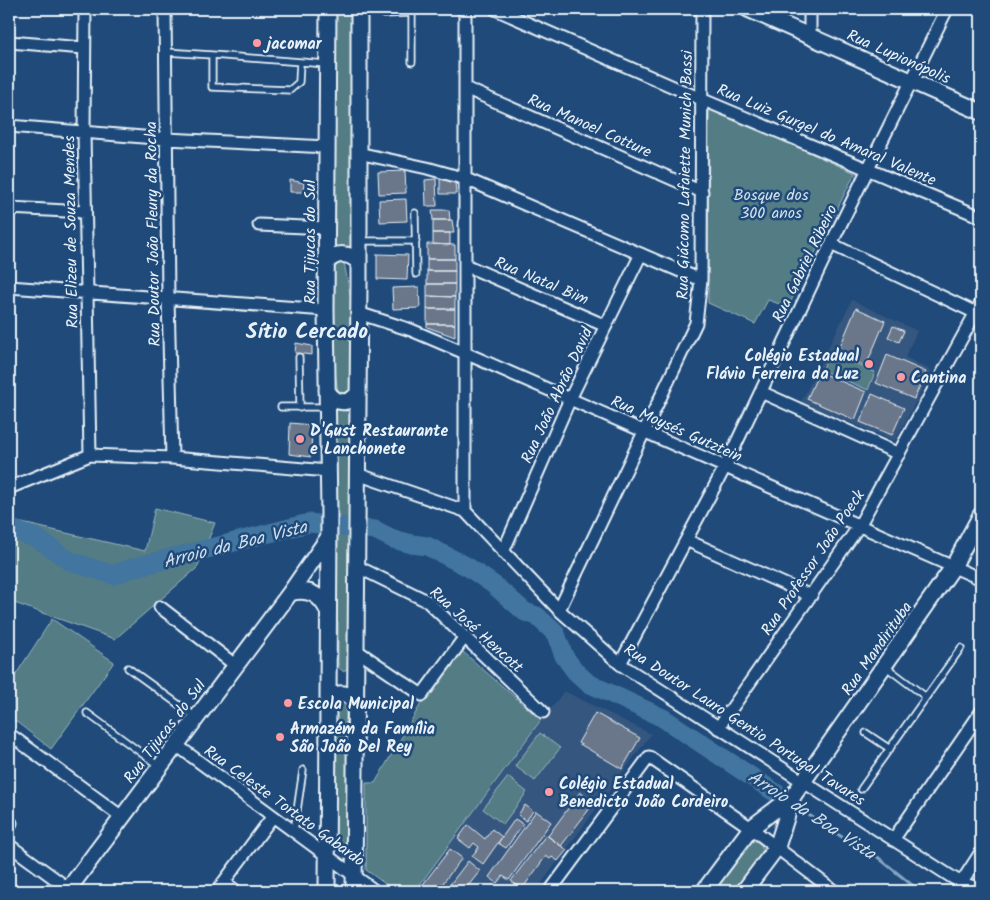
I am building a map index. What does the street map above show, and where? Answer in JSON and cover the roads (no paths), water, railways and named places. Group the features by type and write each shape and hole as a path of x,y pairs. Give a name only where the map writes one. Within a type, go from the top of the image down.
{"main road":[{"name":"Rua Tijucas do Sul","path":"68,890 290,593 328,537 326,262 328,9"},
{"path":"354,891 359,9"},
{"name":"Rua Lupionópolis","path":"748,9 981,112"},
{"path":"326,262 333,256 342,254 352,257 359,263"},
{"path":"327,390 333,399 343,402 352,400 358,393"},
{"name":"Rua Mandirituba","path":"744,891 776,847 793,796 953,567 981,515"},
{"path":"327,891 328,537"},
{"path":"290,593 299,590 309,592 324,602 328,611"},
{"path":"328,672 334,678 342,680 350,677 355,671"},
{"path":"328,705 332,697 344,694 352,697 356,705"},
{"name":"Rua Mandirituba","path":"704,891 751,828 793,796"}],"street":[{"name":"Rua Elizeu de Souza Mendes","path":"85,9 84,132 90,455"},
{"name":"Rua Doutor João Fleury da Rocha","path":"165,9 168,298 172,458"},
{"path":"465,9 465,511"},
{"name":"Rua Luiz Gurgel do Amaral Valente","path":"495,9 701,99 981,217"},
{"name":"Rua Giácomo Lafaiette Munich Bassi","path":"559,610 696,323 701,280 702,9"},
{"path":"810,9 810,36"},
{"name":"Rua Gabriel Ribeiro","path":"620,664 725,467 831,244 947,9"},
{"path":"9,42 84,48"},
{"name":"Rua Manoel Cotture","path":"465,88 702,192"},
{"path":"9,126 167,138 327,147"},
{"path":"358,153 427,168 466,179 701,280"},
{"path":"9,208 85,212"},
{"path":"258,225 327,228"},
{"path":"831,244 979,308"},
{"name":"Rua João Abrão David","path":"503,552 570,399 641,254"},
{"name":"Rua Natal Bim","path":"465,265 606,326"},
{"path":"9,287 326,310"},
{"name":"Rua Professor João Poeck","path":"718,728 859,526 979,308"},
{"name":"Rua Moysés Gutztein","path":"358,313 411,330 465,353 981,579"},
{"path":"761,392 899,454"},
{"path":"9,488 90,455 172,458 328,471"},
{"name":"Rua Doutor Lauro Gentio Portugal Tavares","path":"357,474 465,511 559,610 620,664 960,883 981,889"},
{"path":"686,540 811,596"},
{"name":"Rua José Hencott","path":"356,566 427,601 543,712"},
{"path":"160,607 235,665"},
{"path":"356,650 422,695 464,638"},
{"path":"893,840 981,712"},
{"path":"10,737 122,817"},
{"name":"Rua Celeste Tortato Gabardo","path":"176,744 375,891"},
{"path":"550,891 649,757 751,828 834,891"},
{"path":"236,891 220,887 273,816"},
{"path":"9,845 68,890"},
{"path":"960,883 981,852"}],"lane":[{"path":"384,14 412,11 412,62"},
{"path":"166,52 328,64"},
{"path":"212,55 212,87 290,90 299,82 300,62"},
{"path":"415,213 416,274"},
{"path":"359,241 416,240"},
{"path":"299,357 300,408"},
{"path":"281,407 327,408"},
{"path":"861,789 961,648"},
{"path":"884,666 926,697"},
{"path":"128,668 196,717"},
{"path":"87,713 159,766"},
{"path":"866,733 890,749"},
{"path":"294,831 303,770"}],"waterway":[{"name":"Arroio da Boa Vista","path":"9,528 38,539 70,561 113,575 132,568 309,523 375,530 393,539 427,546 468,567 494,585 525,612 537,616 556,634 564,656 575,671 588,683 663,718 779,795"},
{"name":"Arroio da Boa Vista","path":"794,805 857,847 869,850 912,885 924,891"}],"place":[{"name":"jacomar","path":"257,43"},
{"name":"Colégio Estadual Flávio Ferreira da Luz","path":"869,364"},
{"name":"Cantina","path":"901,377"},
{"name":"D'Gust Restaurante e Lanchonete","path":"300,439"},
{"name":"Escola Municipal","path":"288,703"},
{"name":"Armazém da Família São João Del Rey","path":"280,737"},
{"name":"Colégio Estadual Benedicto João Cordeiro","path":"549,792"}],"district":[{"name":"Sítio Cercado","path":"307,331"}],"park label":[{"name":"Bosque dos 300 anos","path":"771,203"}]}
